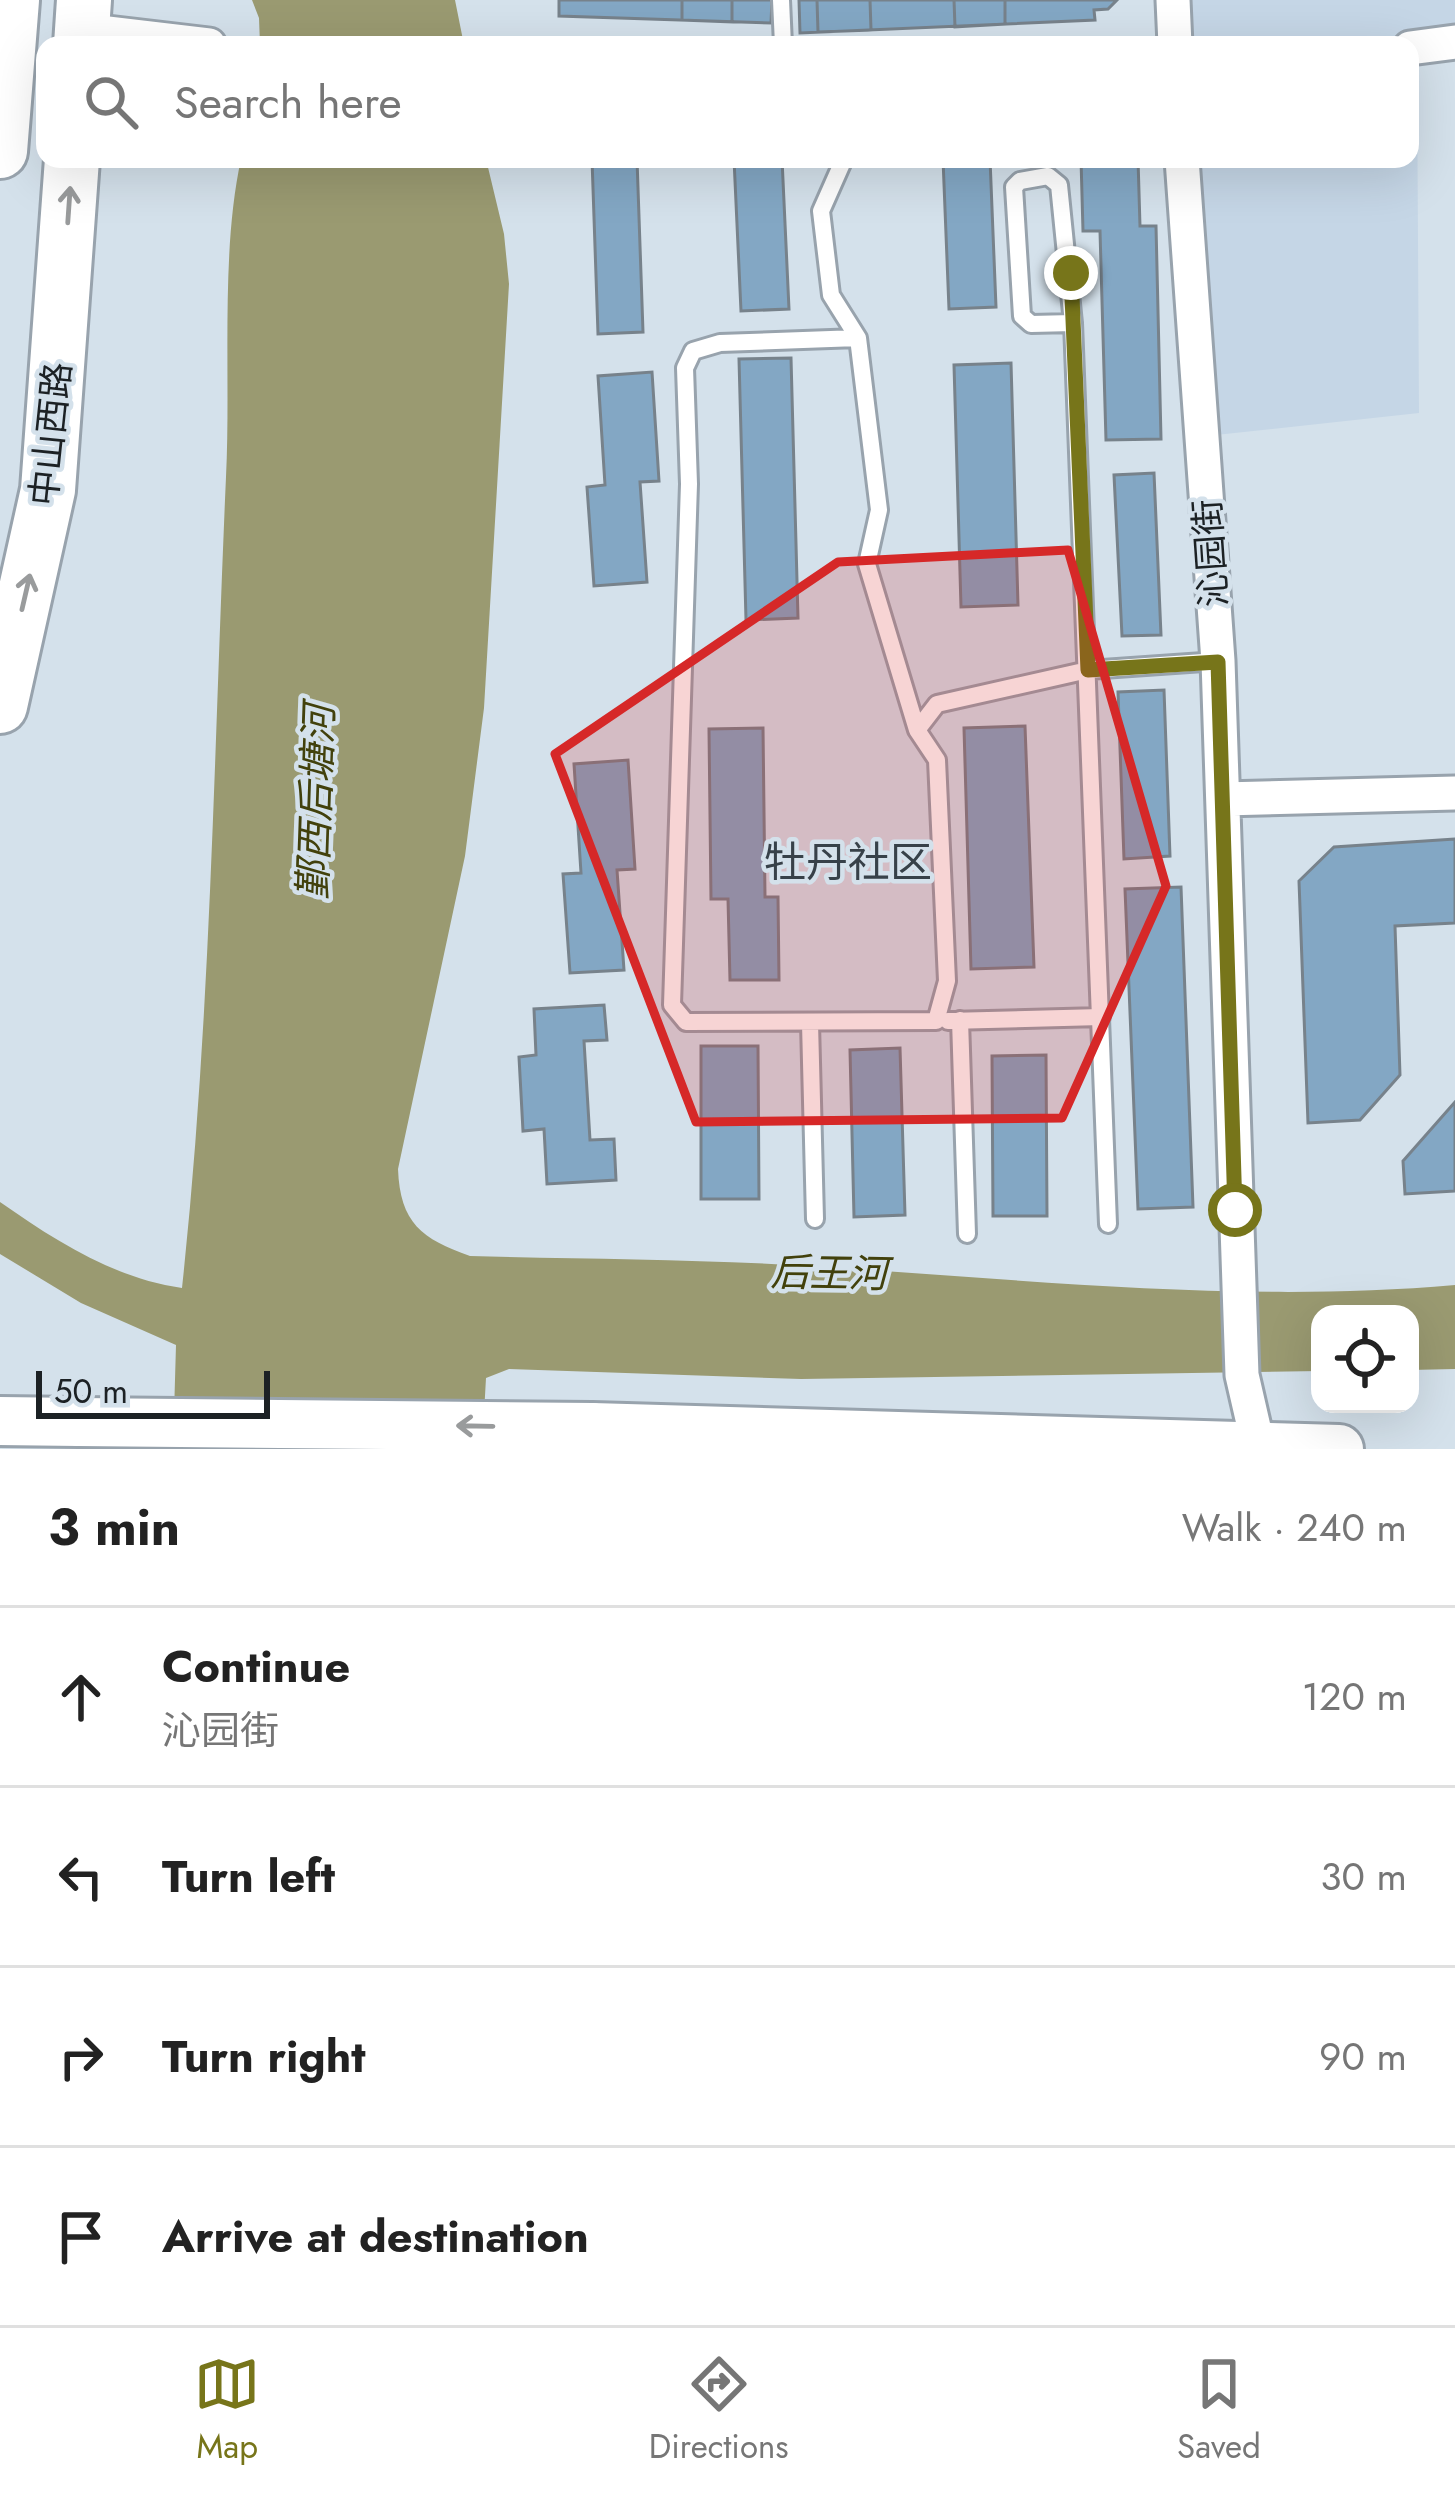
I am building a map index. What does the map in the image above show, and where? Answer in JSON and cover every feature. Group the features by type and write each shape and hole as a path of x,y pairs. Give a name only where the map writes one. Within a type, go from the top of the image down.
{"main road":[{"path":"0,151 8,15"},
{"name":"中山西路","path":"0,706 48,490 71,168"},
{"path":"0,1420 592,1427 1339,1449"}],"street":[{"path":"1173,0 1175,36"},
{"path":"82,25 150,36"},
{"path":"1419,47 1455,42"},
{"name":"沁园街","path":"1183,168 1218,662 1241,1376 1258,1447"},
{"path":"1223,799 1455,793"}],"lane":[{"path":"781,0 783,36"},
{"path":"840,168 821,211 831,295 858,338 879,510 867,564 917,730 937,760 947,980 935,1021"},
{"path":"1073,323 1031,324 1022,316 1014,187 1020,181 1048,176 1059,185 1073,323 1108,1224"},
{"path":"858,338 721,343 693,351 685,368 689,484 672,1005 686,1022 1101,1017"},
{"path":"917,730 937,704 1088,670 1218,662"},
{"path":"960,1020 967,1234"},
{"path":"810,1023 814,1219"}],"highlighted area":[{"path":"1068,550 1166,886 1062,1118 696,1122 555,754 838,562"}],"shaded area":[{"path":"1188,0 1455,0 1455,32 1189,36"},
{"path":"1196,168 1418,168 1419,413 1216,435"}],"water":[{"path":"252,0 455,0 462,36 260,36"},
{"path":"240,168 488,168 504,234 509,284 484,708 465,856 398,1169 403,1203 417,1226 439,1243 470,1256 766,1264 1212,1291 1455,1285 1455,1369 1419,1370 1419,1305 1311,1305 1311,1371 801,1379 509,1369 486,1378 482,1449 173,1449 176,1345 81,1303 0,1254 0,1202 109,1267 182,1288 206,984 226,477 230,235"}],"building":[{"path":"559,0 772,0 771,23 559,16"},
{"path":"682,0 732,0 732,22 682,20"},
{"path":"799,0 1117,0 1108,9 1094,10 1095,20 800,33"},
{"path":"817,0 870,0 871,30 818,32"},
{"path":"954,0 1005,0 1005,24 955,27"},
{"path":"592,168 637,168 643,332 598,334"},
{"path":"734,168 782,168 789,309 741,311"},
{"path":"943,168 990,168 996,307 949,309"},
{"path":"1081,168 1138,168 1140,226 1156,226 1161,439 1106,440 1100,231 1083,231"},
{"path":"791,358 798,618 746,620 739,359"},
{"path":"1011,363 1018,605 961,607 954,365"},
{"path":"652,372 659,481 640,482 647,582 594,586 587,487 605,485 598,376"},
{"path":"1154,473 1161,635 1122,636 1114,475"},
{"path":"1164,690 1170,856 1124,859 1118,692"},
{"path":"1025,726 1034,967 971,969 964,728"},
{"path":"763,728 765,897 778,897 779,980 730,980 728,899 711,899 709,729"},
{"path":"628,760 635,869 617,870 624,970 570,973 563,874 581,873 574,764"},
{"path":"1455,839 1455,923 1395,926 1400,1075 1360,1120 1308,1123 1299,881 1334,847"},
{"path":"1181,887 1193,1207 1138,1209 1125,889"},
{"path":"604,1005 607,1040 584,1041 590,1140 614,1139 616,1180 547,1184 544,1129 523,1131 519,1057 536,1055 534,1009"},
{"path":"701,1046 758,1046 759,1199 701,1199"},
{"path":"900,1048 905,1215 854,1217 850,1050"},
{"path":"1046,1055 1047,1216 993,1216 992,1056"},
{"path":"1455,1102 1455,1191 1405,1194 1403,1161"}],"district":[{"name":"牡丹社区","path":"848,862"}],"route":[{"path":"1071,273 1088,670 1218,662 1235,1210"}],"water label":[{"name":"鄞西后塘河","path":"316,802"},
{"name":"后王河","path":"829,1273"}]}
